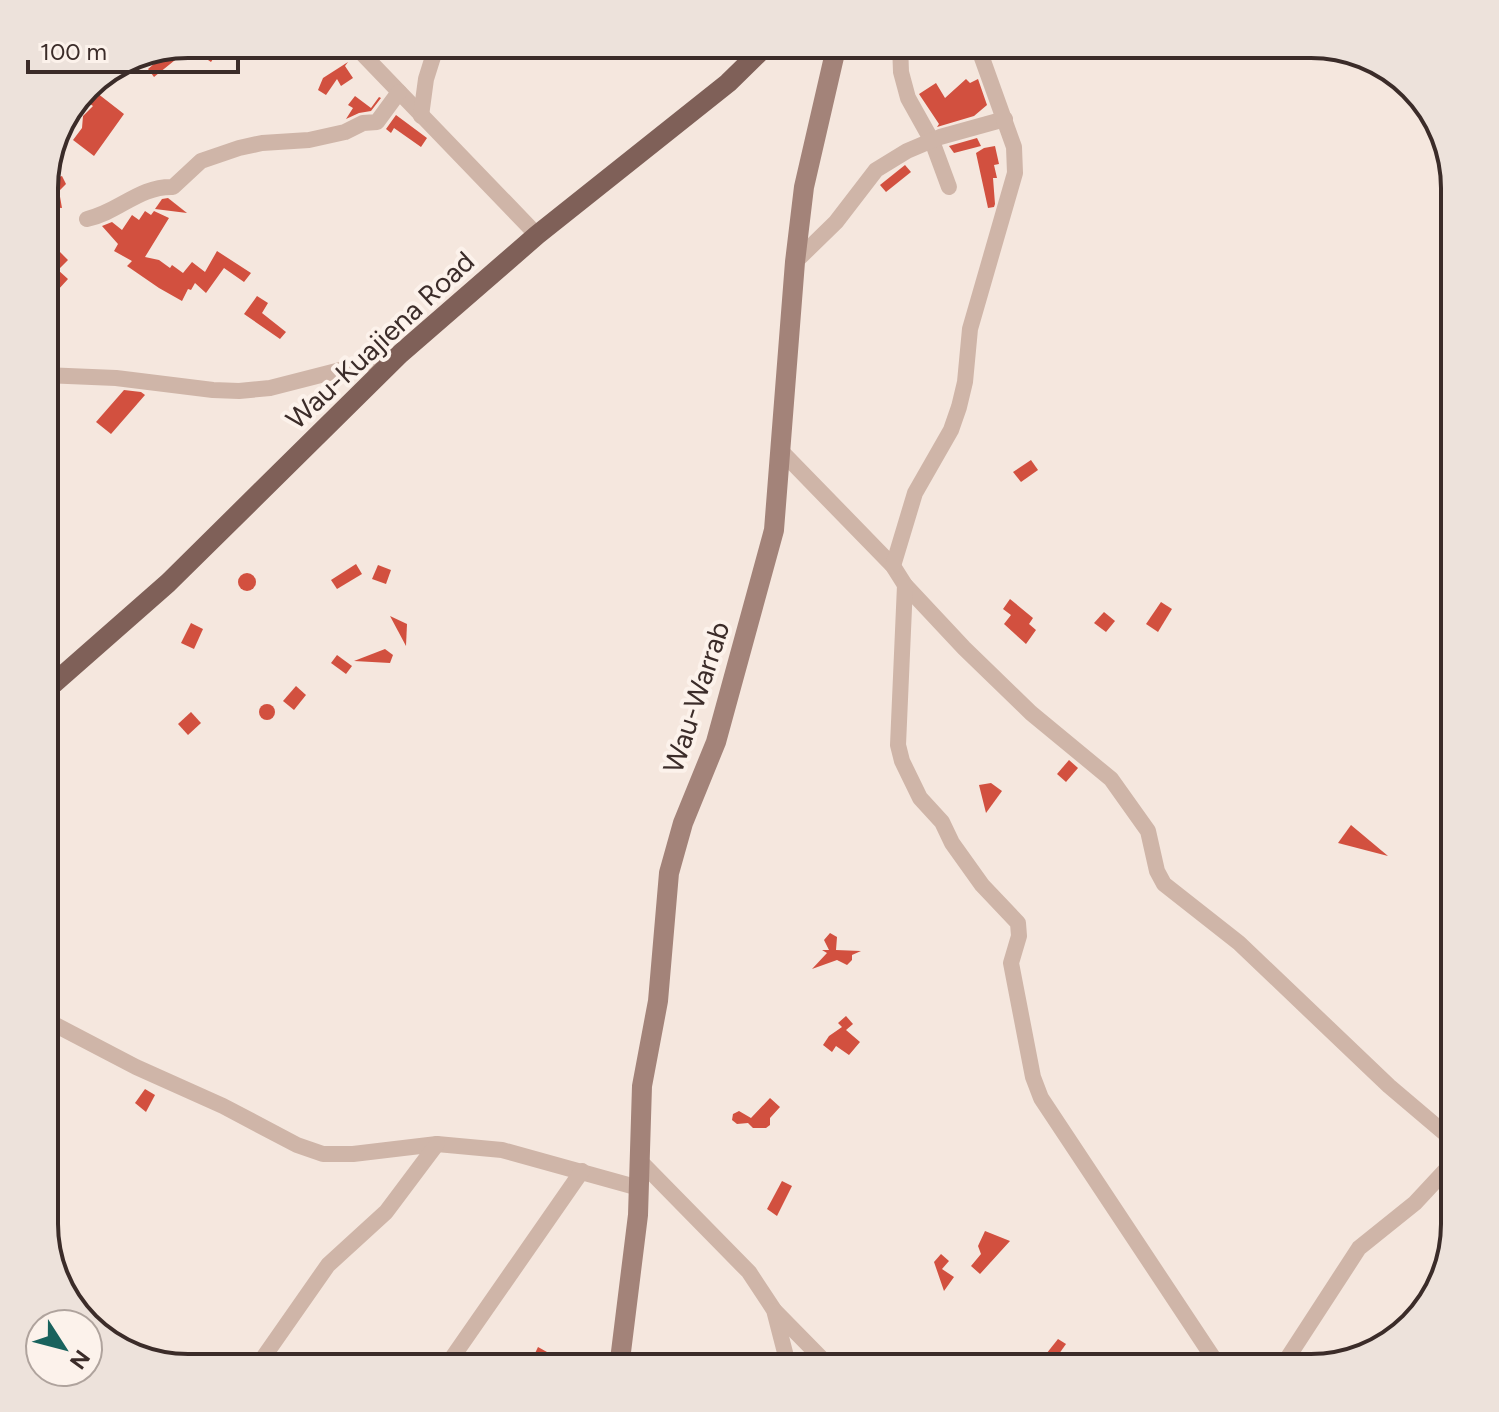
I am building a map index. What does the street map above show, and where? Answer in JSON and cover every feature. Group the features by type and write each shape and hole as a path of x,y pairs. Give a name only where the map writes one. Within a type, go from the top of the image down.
{"main road":[{"name":"Wau-Kuajiena Road","path":"58,680 168,583 400,354 537,235 728,83 754,58"},
{"name":"Wau-Warrab","path":"621,1354 634,1257 642,1086 658,1001 669,873 683,823 716,742 774,530 795,262 804,187 834,58"}],"street":[{"path":"366,58 537,235"},
{"path":"421,116 433,58"},
{"path":"900,58 908,98 932,141 949,187"},
{"path":"893,566 915,493 951,430 965,382 970,329 1015,173 1014,147 982,58"},
{"path":"87,219 105,215 157,187 173,187 201,161 239,148 309,140 345,132 363,123 377,122 399,92"},
{"path":"795,262 836,222 876,170 907,151 932,141 1005,119"},
{"path":"58,376 116,378 239,391 270,388 400,354"},
{"path":"782,452 893,566 905,585 964,648 1031,713 1111,779 1148,831 1157,871 1164,884 1239,943 1325,1028 1441,1130"},
{"path":"905,585 898,745 902,761 920,798 942,822 952,843 982,885 1018,923 1019,936 1011,963 1033,1077 1041,1098 1211,1354"},
{"path":"58,1026 297,1145 323,1154 353,1154 437,1144 502,1150 639,1188"},
{"path":"266,1354 328,1265 386,1212 437,1144"},
{"path":"639,1160 749,1272 774,1310 817,1354"},
{"path":"455,1354 582,1171"},
{"path":"1290,1354 1359,1248 1415,1203 1441,1175"},
{"path":"774,1310 785,1354"}],"building":[{"path":"176,59 154,77 148,69 156,62"},
{"path":"348,62 345,66 353,78 341,86 337,79 326,95 318,90 323,78"},
{"path":"966,79 970,83 978,79 987,105 974,116 937,127 939,124 919,94 936,83 945,98"},
{"path":"98,94 124,114 94,156 73,140 82,128 83,116 93,106 90,104"},
{"path":"355,96 371,108 381,98 371,111 346,119 353,108 348,105"},
{"path":"396,115 427,138 421,147 394,128 391,133 386,129"},
{"path":"977,138 981,146 954,153 949,146"},
{"path":"995,146 999,164 994,165 997,178 993,178 995,204 988,208 976,153"},
{"path":"905,165 911,172 886,192 880,185"},
{"path":"62,176 66,184 59,191 62,208 58,208 58,177"},
{"path":"168,198 187,213 155,209 162,199"},
{"path":"145,211 151,215 154,211 169,218 145,257 159,260 170,268 172,265 183,273 192,262 205,272 217,251 251,273 244,282 224,268 206,293 195,283 182,301 159,288 127,266 132,261 114,251 118,244 102,226 112,222 122,230 132,215 139,220"},
{"path":"58,250 68,260 58,270"},
{"path":"58,270 68,279 58,290"},
{"path":"257,296 268,303 262,313 286,332 280,339 244,314"},
{"path":"124,390 145,395 111,434 96,422"},
{"path":"1031,460 1038,470 1021,482 1013,472"},
{"path":"356,564 362,574 337,589 331,580"},
{"path":"378,565 391,570 386,584 372,579"},
{"path":"247,573 256,582 247,591 238,582"},
{"path":"1010,599 1033,618 1029,624 1036,630 1026,644 1004,624 1011,615 1003,609"},
{"path":"1161,602 1172,609 1158,632 1146,624"},
{"path":"1104,612 1115,621 1106,632 1094,623"},
{"path":"390,616 407,624 406,646"},
{"path":"191,623 203,629 194,649 181,643"},
{"path":"385,649 393,655 390,663 354,661"},
{"path":"337,655 352,666 346,674 331,663"},
{"path":"296,686 306,695 294,710 283,701"},
{"path":"264,704 270,704 275,712 273,718 264,720 259,715 259,709"},
{"path":"191,712 201,723 188,735 178,724"},
{"path":"1069,760 1078,768 1066,782 1057,774"},
{"path":"991,783 1002,791 986,813 979,785"},
{"path":"1351,825 1388,856 1338,843"},
{"path":"830,933 837,937 836,950 861,951 852,955 847,965 837,960 812,969 827,953 822,950 829,950 824,940"},
{"path":"846,1016 853,1024 846,1030 860,1042 849,1055 836,1046 832,1052 823,1045 829,1036 842,1027 838,1023"},
{"path":"145,1089 155,1095 146,1112 135,1103"},
{"path":"770,1098 780,1107 766,1128 753,1128 748,1123 737,1124 732,1120 733,1114 739,1111 751,1118"},
{"path":"782,1181 792,1186 777,1216 767,1209"},
{"path":"985,1231 1010,1241 980,1274 971,1266 981,1254 978,1246"},
{"path":"941,1254 949,1261 942,1269 954,1277 944,1291 934,1262"},
{"path":"1058,1339 1066,1344 1059,1354 1046,1354"},
{"path":"538,1347 547,1352 546,1354 535,1354"}]}
